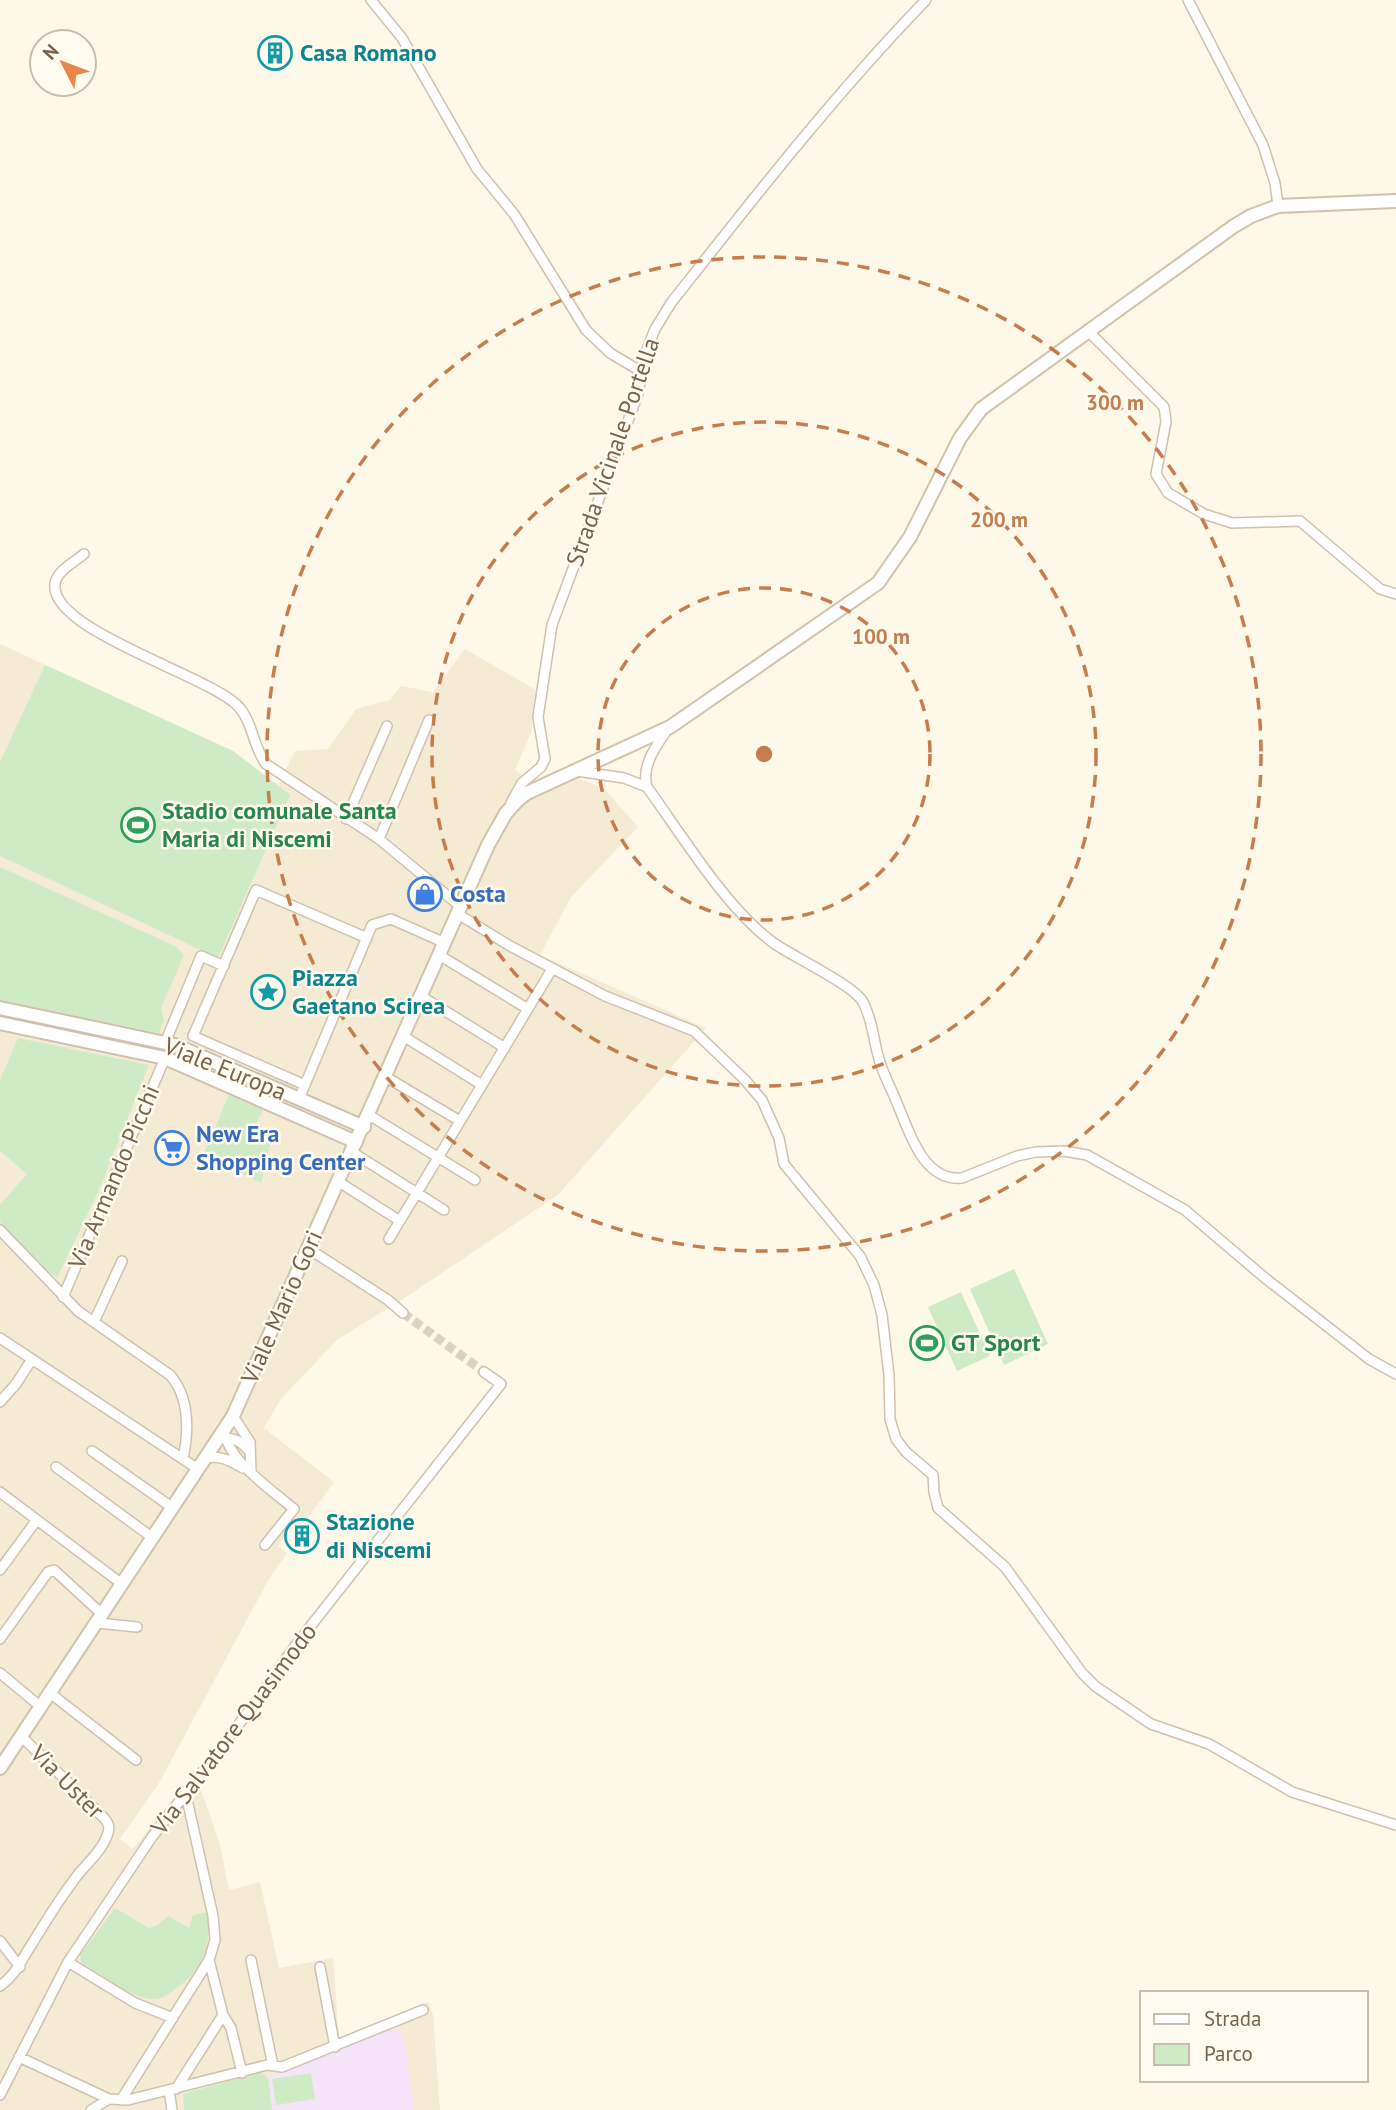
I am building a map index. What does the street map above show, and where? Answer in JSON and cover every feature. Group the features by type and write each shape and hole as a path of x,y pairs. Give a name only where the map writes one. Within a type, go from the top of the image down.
{"main road":[{"path":"506,813 527,793 670,727 878,583 910,537 960,438 981,408 1234,226 1278,206 1396,201"},
{"name":"Viale Mario Gori","path":"0,1768 233,1416 488,845 506,813"},
{"name":"Viale Europa","path":"0,1008 174,1045 299,1099 366,1121"},
{"name":"Viale Europa","path":"0,1023 165,1058 354,1147"}],"street":[{"path":"370,0 402,38 477,169 514,214 586,330 610,353 642,372"},
{"name":"Strada Vicinale Portella","path":"506,813 522,783 541,767 545,759 538,717 552,625 638,394 646,352 655,329 671,303 799,141 871,57 926,0"},
{"path":"1188,0 1263,145 1275,183 1278,206"},
{"path":"1088,331 1164,407 1166,422 1156,474 1168,493 1204,514 1232,523 1300,521 1380,589 1396,594"},
{"path":"84,554 60,573 55,583 57,597 64,608 117,643 219,692 238,706 258,755 266,764 379,839 459,910 552,970 605,996 694,1031 745,1080 762,1100 779,1138 784,1164 860,1256 874,1285 882,1315 889,1375 890,1419 896,1439 906,1452 933,1475 938,1508 1005,1567 1082,1673 1095,1686 1151,1724 1209,1744 1292,1792 1396,1825"},
{"path":"379,839 429,720"},
{"path":"346,819 387,726"},
{"path":"670,727 657,744 646,768 647,787 726,895 752,925 783,950 859,995 873,1028 878,1058 917,1150 940,1174 954,1179 962,1178 1017,1156 1036,1152 1064,1151 1087,1155 1185,1210 1265,1278 1369,1359 1396,1374"},
{"path":"576,771 624,779 647,787"},
{"path":"305,1085 193,1036 256,890 366,938"},
{"path":"299,1099 366,938 372,925 380,920 391,919 442,949 528,1009"},
{"path":"165,1043 201,956 224,966"},
{"path":"388,1239 552,970"},
{"path":"421,996 505,1048"},
{"path":"403,1036 482,1086"},
{"name":"Via Armando Picchi","path":"63,1297 165,1058"},
{"path":"386,1077 460,1121"},
{"path":"366,1121 438,1157 475,1180"},
{"path":"354,1147 416,1193 444,1210"},
{"path":"339,1182 400,1221"},
{"path":"0,1230 63,1297 170,1375 180,1387 188,1435 183,1458"},
{"path":"309,1249 388,1300 403,1313"},
{"path":"94,1322 122,1261"},
{"path":"0,1338 183,1458 201,1464 216,1456 228,1459 251,1472"},
{"path":"0,1402 32,1359"},
{"name":"Via Salvatore Quasimodo","path":"0,2095 68,1962 152,1837 295,1646 501,1384 484,1372"},
{"path":"233,1416 250,1442 251,1472"},
{"path":"222,1435 235,1438 250,1452"},
{"path":"222,1435 231,1450 251,1472 294,1509 265,1545"},
{"path":"92,1451 173,1508"},
{"path":"56,1467 153,1538"},
{"path":"0,1492 122,1584"},
{"path":"0,1509 8,1499"},
{"path":"0,1570 36,1521"},
{"path":"0,1639 48,1572 54,1570 100,1619 137,1627"},
{"path":"0,1673 41,1707"},
{"path":"50,1693 136,1760"},
{"name":"Via Uster","path":"20,1966 65,1892 102,1845 108,1830 104,1818 22,1736"},
{"path":"126,2103 209,1960 215,1940 213,1916 186,1795"},
{"path":"0,1941 20,1966 12,1978 0,1986"},
{"path":"209,1960 242,2073"},
{"path":"251,1960 273,2066"},
{"path":"68,1962 135,2003 173,2018"},
{"path":"320,1967 335,2047"},
{"path":"19,2057 109,2099 126,2103 267,2065 282,2067 423,2010"},
{"path":"172,2110 172,2090 223,2015"},
{"path":"90,2110 109,2099"}],"shaded area":[{"path":"0,644 233,751 278,785 295,751 328,749 356,709 390,700 401,686 433,692 465,649 536,690 531,733 515,770 534,784 574,765 582,780 604,788 638,827 571,897 540,955 706,1028 558,1195 337,1340 280,1400 264,1428 334,1482 303,1525 297,1521 278,1546 287,1553 269,1579 159,1783 120,1839 133,1849 195,1772 220,1845 229,1890 260,1882 279,1968 333,1958 339,2039 428,2002 433,2015 440,2110 0,2110"},
{"path":"390,2030 399,2031 404,2037 414,2110 272,2110 268,2078"}],"green space":[{"name":"Stadio comunale Santa Maria di Niscemi","path":"45,665 233,751 290,795 218,958 0,856 0,762"},
{"path":"0,867 175,946 184,955 161,1008 164,1020 159,1033 0,1000"},
{"path":"18,1038 149,1065 98,1192 57,1278 0,1222 0,1205 27,1174 0,1151 0,1080"},
{"path":"229,1095 263,1110 256,1125 273,1133 261,1183 203,1155"},
{"path":"1014,1269 1048,1344 1004,1365 970,1289"},
{"path":"961,1292 990,1356 957,1371 928,1307"},
{"path":"115,1908 149,1928 158,1925 168,1916 189,1928 193,1915 208,1912 207,1945 200,1963 187,1980 160,1998 144,1998 106,1979 81,1962 80,1955"},
{"path":"260,2072 268,2078 272,2110 184,2110 183,2094"},
{"path":"311,2073 315,2099 276,2105 272,2079"}],"tunnel":[{"path":"403,1313 484,1372"}],"place":[{"name":"Casa Romano","path":"275,53"},
{"name":"Stadio comunale Santa Maria di Niscemi","path":"138,825"},
{"name":"Costa","path":"425,894"},
{"name":"Piazza Gaetano Scirea","path":"268,992"},
{"name":"New Era Shopping Center","path":"172,1148"},
{"name":"GT Sport","path":"927,1343"},
{"name":"Stazione di Niscemi","path":"302,1536"}]}
